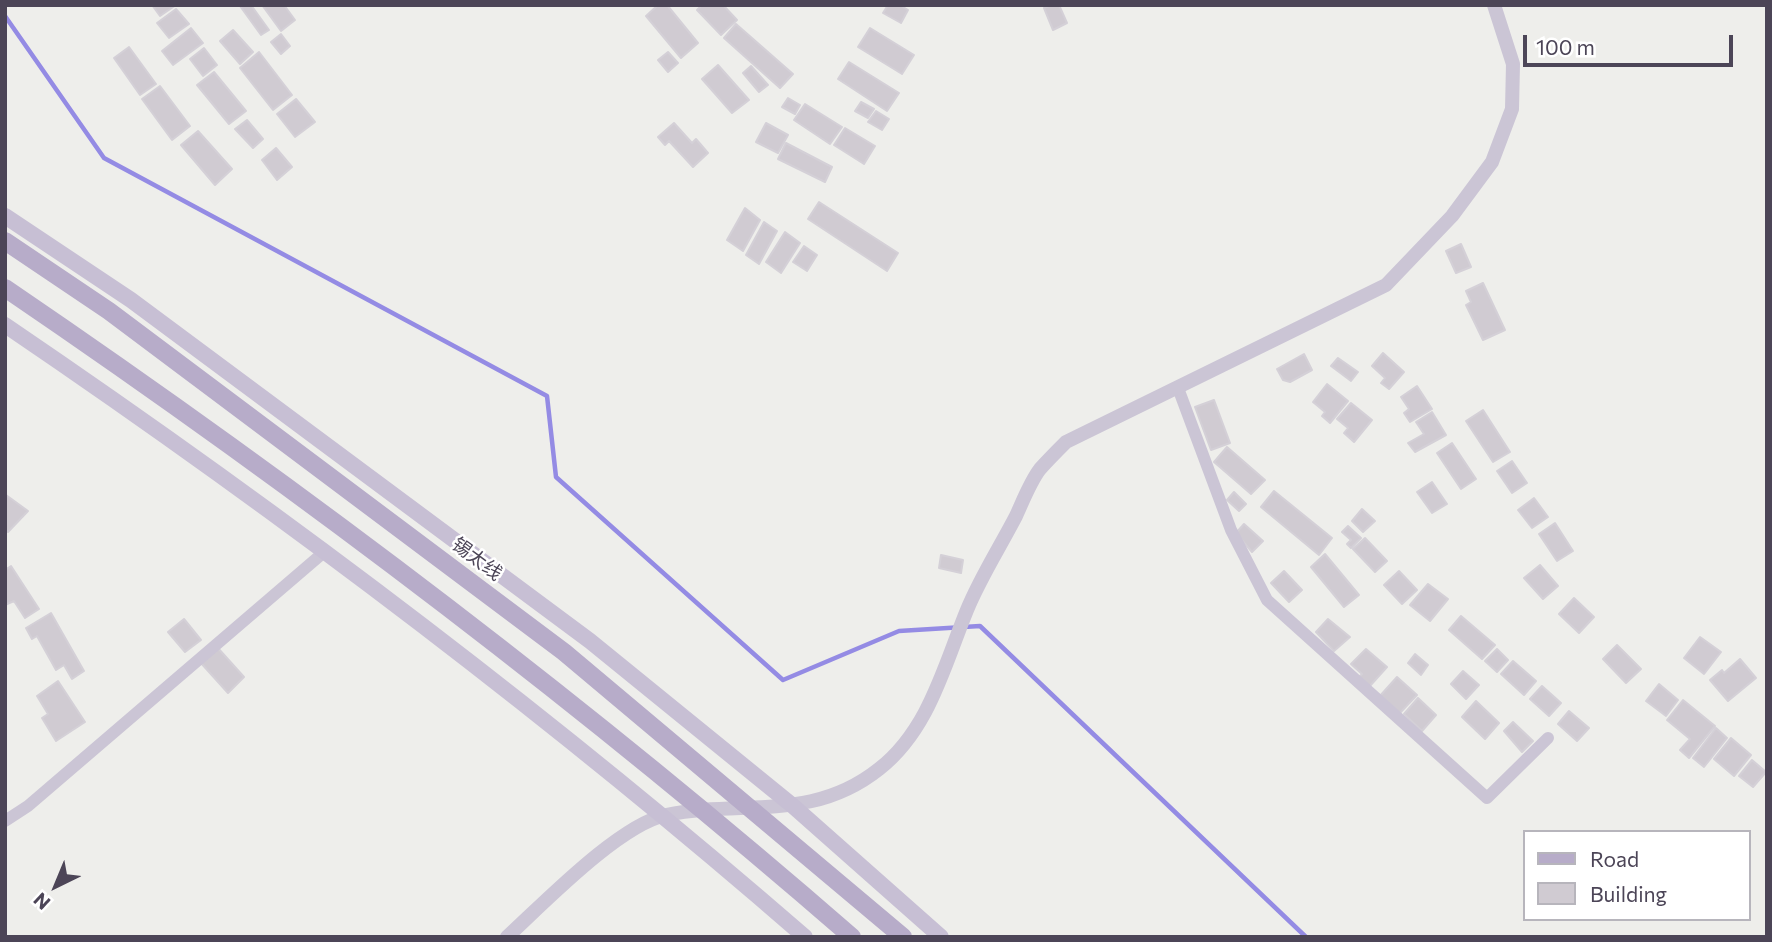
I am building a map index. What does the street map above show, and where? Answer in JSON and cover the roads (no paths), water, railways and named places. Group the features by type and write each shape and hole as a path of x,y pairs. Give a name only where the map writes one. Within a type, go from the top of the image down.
{"main road":[{"path":"5,216 131,300 590,641 793,807 941,937"},
{"name":"锡太线","path":"5,241 109,311 553,643 903,937"},
{"path":"5,288 111,360 341,528 574,705 852,937"},
{"path":"5,325 93,385 323,553 555,729 663,815 806,937"}],"street":[{"path":"508,937 587,864 623,836 663,815 750,807 793,807 837,795 879,769 915,733 942,676 968,607 1038,471 1066,442 1385,285 1452,216 1492,162 1512,109 1513,64 1494,5"},
{"path":"1178,388 1231,530 1267,600 1487,798 1548,738"},
{"path":"5,821 38,797 323,553"}],"waterway":[{"path":"5,16 104,158 547,396 556,477 783,680 899,631 980,626 1306,937"}]}
